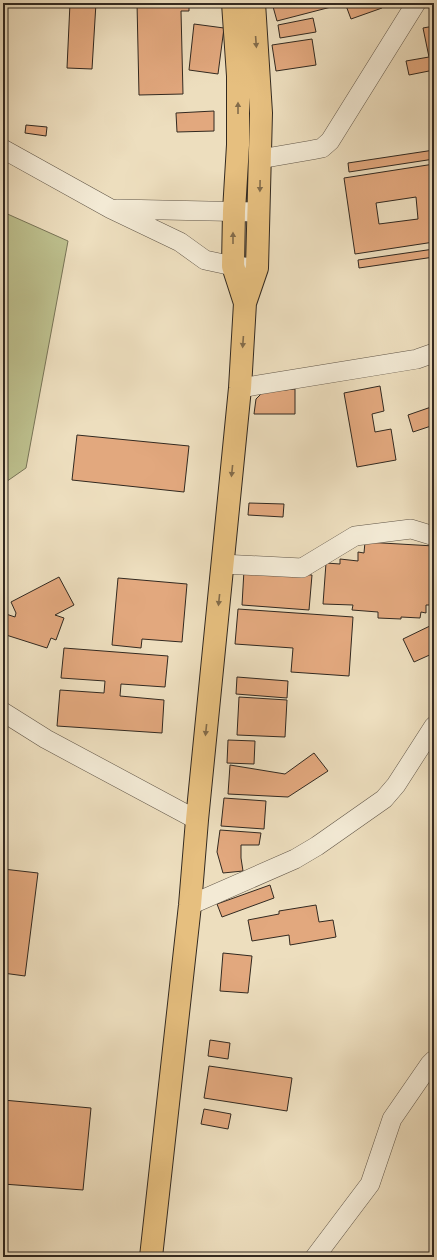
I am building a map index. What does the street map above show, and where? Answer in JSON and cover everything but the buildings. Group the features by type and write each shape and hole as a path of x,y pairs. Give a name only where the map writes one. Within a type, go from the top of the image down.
{"main road":[{"path":"232,3 238,76 238,145 234,211 233,266 245,303"},
{"path":"151,1257 190,905 197,820 240,388 245,303 257,268 261,113 254,3"}],"street":[{"path":"260,158 322,148 330,141 416,3"},
{"path":"3,149 111,209 180,242 205,260 233,266 257,268"},
{"path":"111,209 259,212"},
{"path":"240,388 417,359 434,354"},
{"path":"222,564 302,568 355,536 411,528 434,536"},
{"path":"3,712 46,739 197,820"},
{"path":"190,905 295,859 317,846 384,799 396,785 434,726"},
{"path":"315,1257 370,1184 392,1119 434,1060"}],"green space":[{"path":"3,212 68,241 26,468 3,484"}]}
